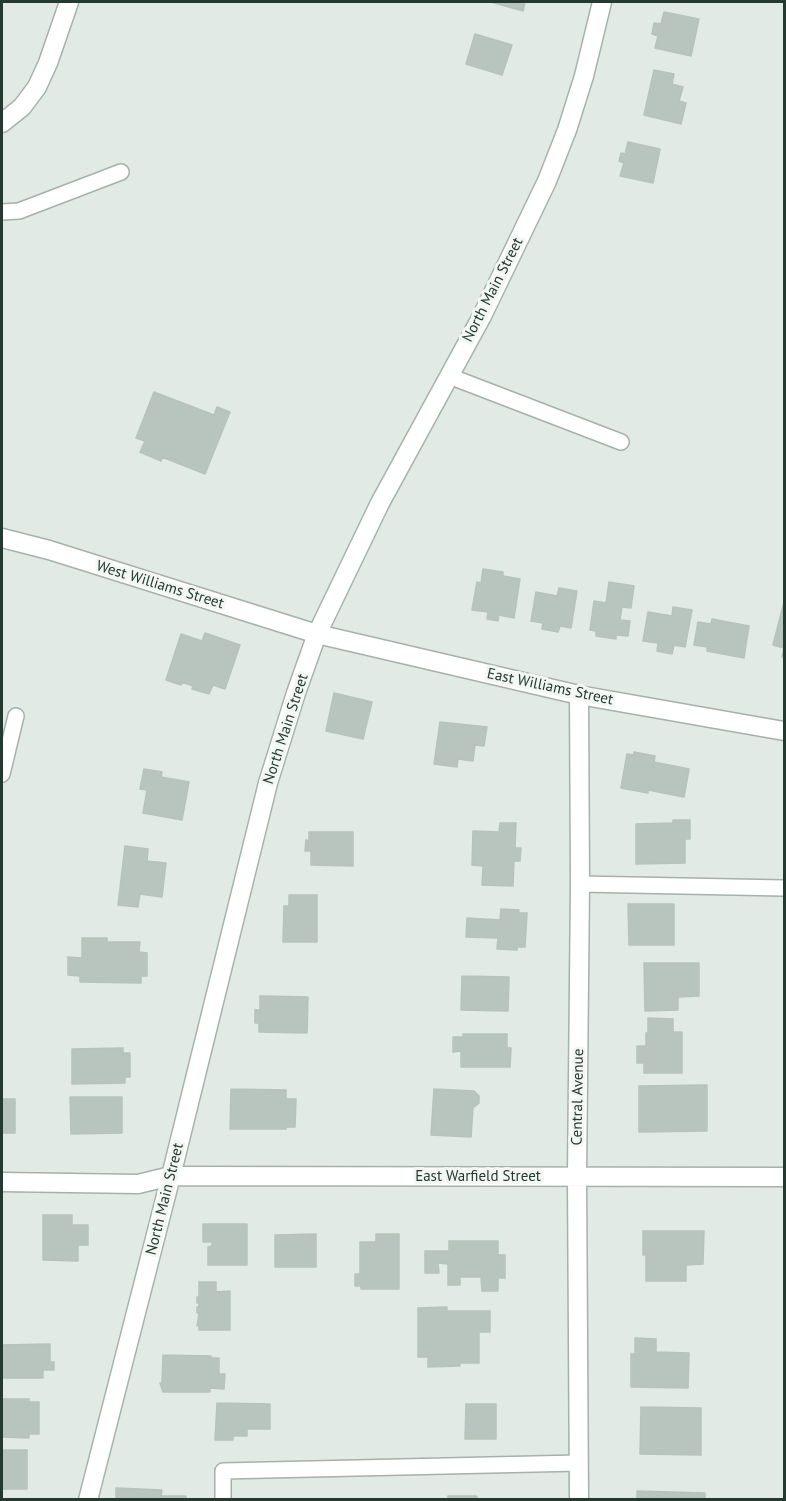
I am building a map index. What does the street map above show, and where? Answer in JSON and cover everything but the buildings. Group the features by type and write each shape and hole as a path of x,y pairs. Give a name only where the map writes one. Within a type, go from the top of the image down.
{"street":[{"path":"2,120 22,107 37,87 48,63 69,2"},
{"name":"North Main Street","path":"88,1500 268,783 296,693 317,634 380,503 482,316 547,181 567,130 584,76 602,2"},
{"name":"West Williams Street","path":"2,538 49,550 317,634"},
{"name":"East Williams Street","path":"317,634 579,695 784,731"},
{"name":"Central Avenue","path":"579,695 579,1500"},
{"name":"East Warfield Street","path":"2,1182 138,1184 171,1176 784,1177"}],"lane":[{"path":"2,212 18,211 121,172"},
{"path":"449,376 621,442"},
{"path":"2,774 16,716"},
{"path":"580,884 784,888"},
{"path":"223,1500 223,1471 579,1463"}]}
